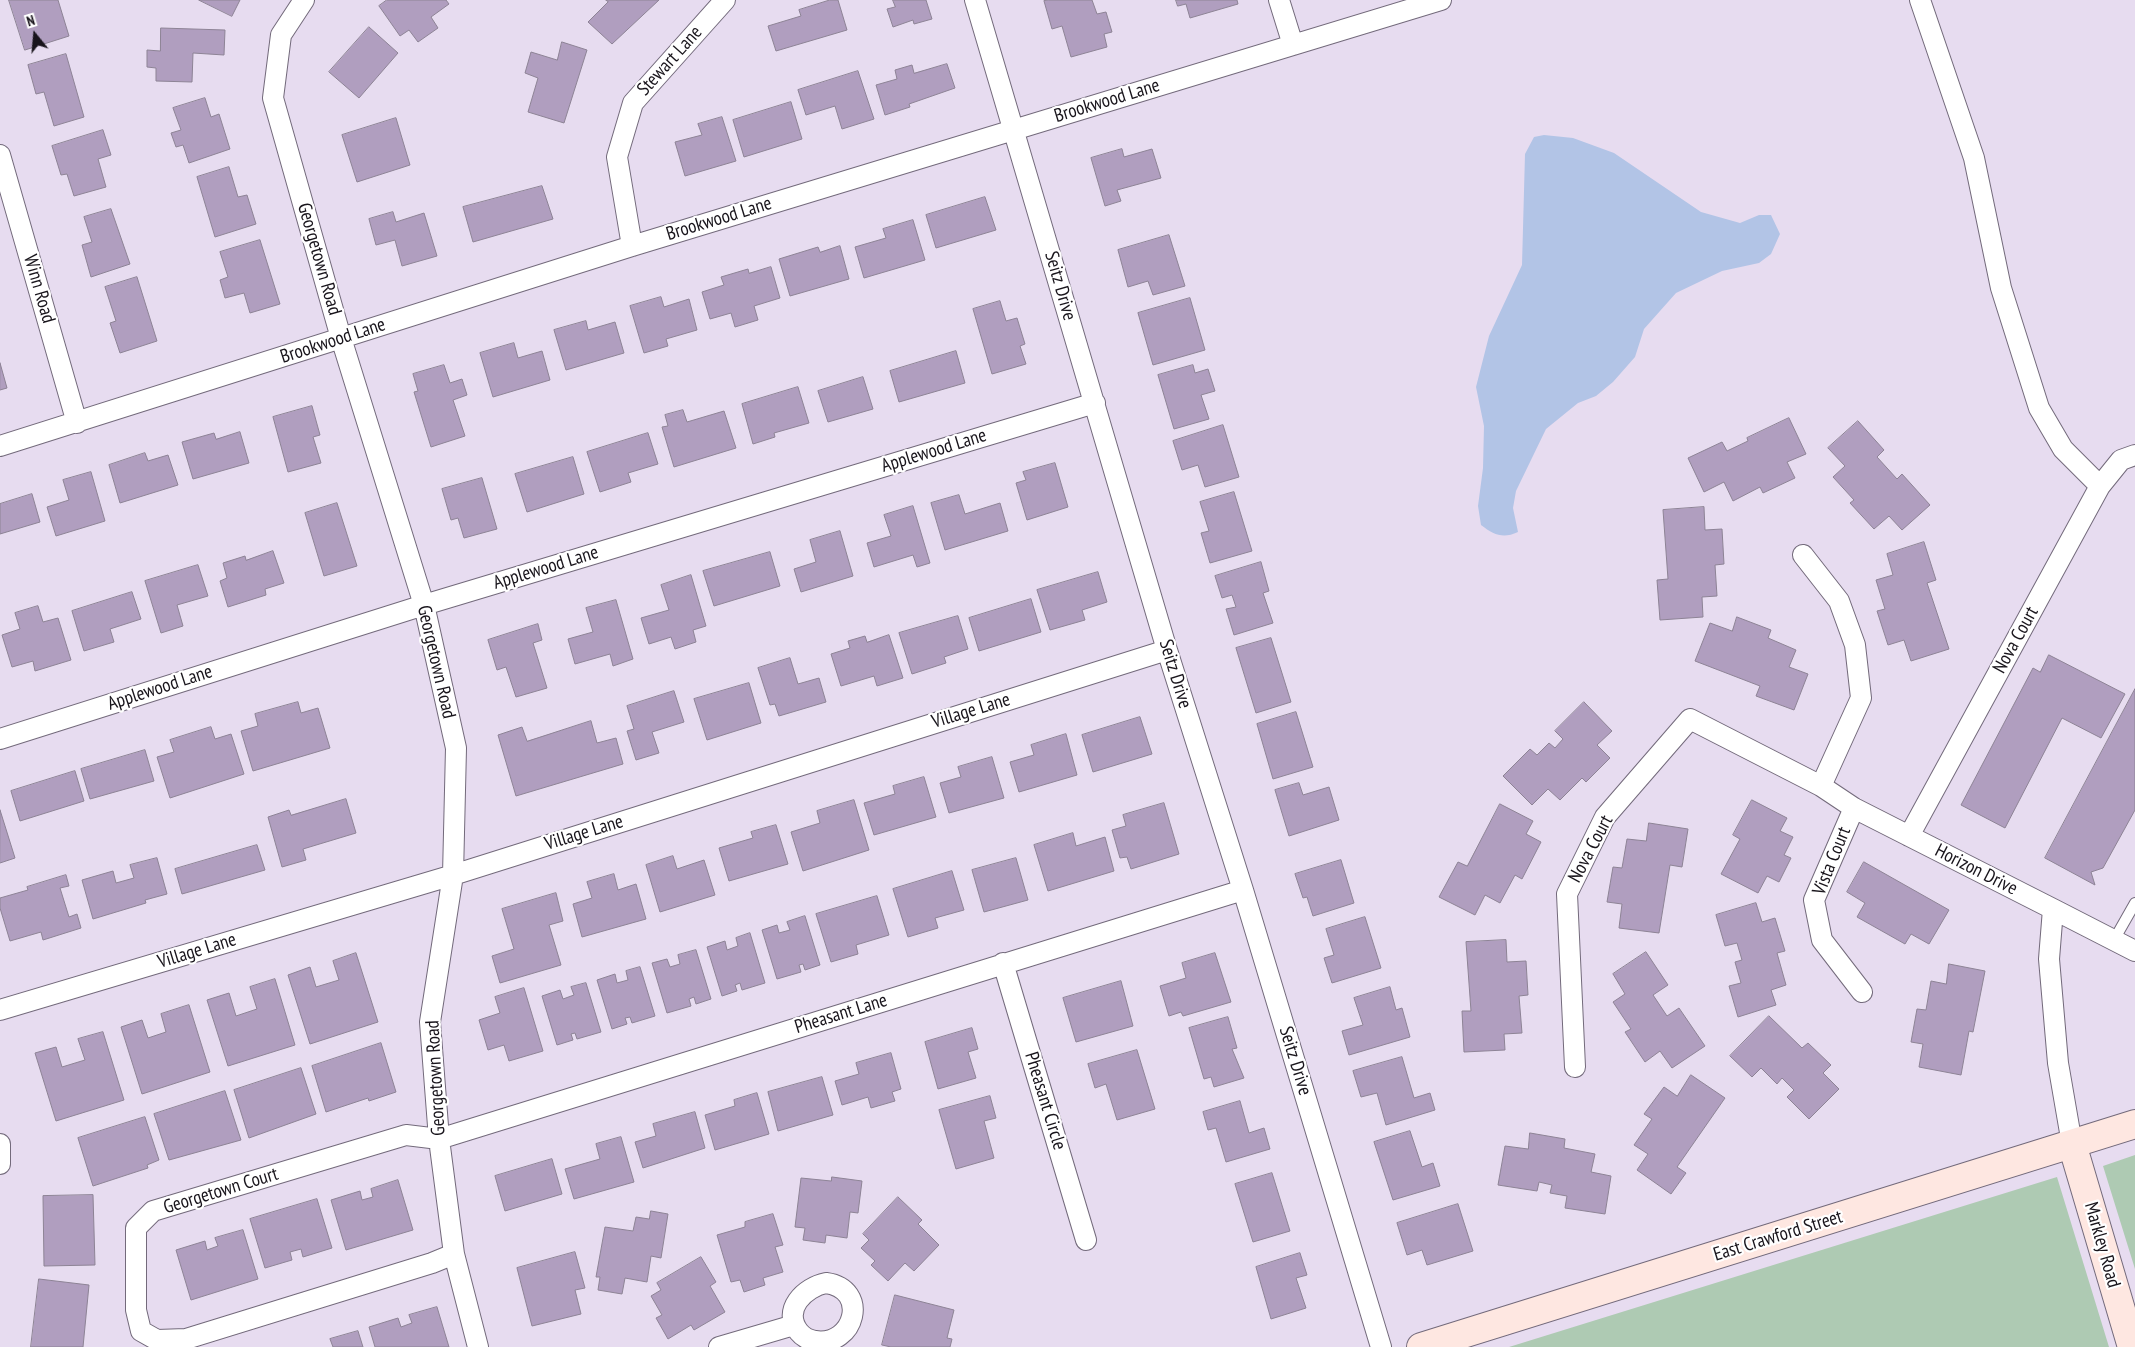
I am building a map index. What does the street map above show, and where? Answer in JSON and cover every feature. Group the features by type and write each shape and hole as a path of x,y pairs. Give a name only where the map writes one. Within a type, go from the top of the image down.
{"street":[{"name":"Georgetown Road","path":"304,0 280,35 273,98 341,338 424,605 456,748 453,874 430,1022 439,1139 454,1254 478,1347"},
{"name":"Stewart Lane","path":"632,246 617,157 633,104 725,0"},
{"name":"Seitz Drive","path":"975,0 1167,650 1243,890 1381,1347"},
{"path":"1280,0 1293,45"},
{"name":"Brookwood Lane","path":"0,446 632,246 1014,128 1441,0"},
{"path":"1920,0 1974,158 2001,288 2040,408 2062,449 2100,486"},
{"name":"Winn Road","path":"0,155 77,423"},
{"name":"Applewood Lane","path":"0,739 424,605 1095,403"},
{"name":"Nova Court","path":"1909,836 2100,486 2121,460 2135,455"},
{"path":"1803,555 1838,601 1855,645 1861,698 1821,786"},
{"name":"Village Lane","path":"0,1010 453,874 1167,650"},
{"name":"Nova Court","path":"1575,1068 1567,894 1605,817 1690,719"},
{"name":"Horizon Drive","path":"1690,719 1821,786 1854,808 2135,951"},
{"name":"Vista Court","path":"1854,808 1814,900 1822,940 1862,992"},
{"name":"Pheasant Lane","path":"439,1139 1243,890"},
{"path":"2053,909 2049,959 2058,1063 2072,1144"},
{"name":"Pheasant Circle","path":"1003,963 1086,1240"},
{"name":"East Crawford Street","path":"1420,1347 2135,1124"},
{"name":"Georgetown Court","path":"439,1139 406,1135 153,1211 136,1228 136,1310 141,1332 157,1340 186,1339 432,1263 454,1254"},
{"path":"0,1144 0,1164"},
{"name":"Markley Road","path":"2072,1144 2132,1347"},
{"path":"719,1347 794,1325"}],"lane":[{"path":"2114,940 2135,903"}],"green space":[{"path":"2135,1155 2135,1269 2103,1166"},
{"path":"2057,1177 2109,1347 1509,1347"}],"water":[{"path":"1544,135 1573,138 1614,153 1701,212 1740,223 1759,215 1771,215 1780,234 1771,254 1759,263 1722,271 1676,293 1644,329 1635,357 1613,382 1596,396 1578,403 1546,429 1516,491 1513,508 1518,532 1499,535 1481,525 1478,506 1483,468 1484,426 1476,387 1489,336 1522,265 1525,154 1534,137"}],"building":[{"path":"9,0 58,0 69,36 25,50"},
{"path":"199,0 240,0 232,16"},
{"path":"387,0 446,0 449,4 431,17 438,28 418,42 409,30 400,36 379,6"},
{"path":"606,0 659,0 612,44 588,22 608,2"},
{"path":"830,0 838,0 847,30 776,51 768,26 801,16 799,10"},
{"path":"893,0 926,0 932,19 914,24 913,20 893,27 887,9 895,7"},
{"path":"1092,0 1097,14 1106,12 1112,32 1104,34 1107,47 1071,57 1062,26 1052,29 1044,1"},
{"path":"1176,0 1237,0 1238,4 1190,18 1186,4 1178,6"},
{"path":"369,27 398,53 359,98 329,72"},
{"path":"161,28 225,30 224,55 193,53 192,82 156,81 156,68 147,67 147,50 160,51"},
{"path":"562,42 587,50 564,123 528,112 538,78 525,73 531,52 557,60"},
{"path":"66,54 84,117 54,126 44,92 36,94 28,65"},
{"path":"947,64 955,88 909,104 910,107 885,115 876,85 897,79 895,70 912,65 914,73"},
{"path":"858,71 874,119 842,129 835,106 806,115 798,90"},
{"path":"205,98 211,117 219,114 230,149 189,163 183,145 176,147 171,133 181,130 173,108"},
{"path":"791,102 802,139 744,157 733,120"},
{"path":"722,117 736,161 685,176 675,142 702,135 698,124"},
{"path":"396,118 410,165 357,182 342,135"},
{"path":"103,130 111,155 98,159 106,187 74,196 67,174 61,175 52,146"},
{"path":"1122,149 1124,157 1152,149 1161,178 1117,190 1121,201 1105,206 1091,158"},
{"path":"229,167 238,197 247,195 256,224 215,237 197,177"},
{"path":"542,186 553,219 473,242 463,207"},
{"path":"985,197 996,230 936,248 926,215"},
{"path":"111,209 130,264 91,277 82,245 92,242 84,217"},
{"path":"393,212 396,222 424,213 437,256 402,266 395,240 376,245 369,219"},
{"path":"913,220 925,260 864,278 855,247 886,238 883,229"},
{"path":"1169,235 1185,286 1153,295 1148,281 1128,287 1118,250"},
{"path":"260,240 280,304 250,313 244,293 225,298 220,280 228,277 220,252"},
{"path":"840,246 849,279 790,296 779,259 818,247 820,252"},
{"path":"771,267 780,298 754,306 758,320 735,327 731,313 710,319 702,292 724,285 721,277 748,269 749,273"},
{"path":"137,277 157,341 120,353 110,323 116,321 105,287"},
{"path":"661,297 664,307 689,299 697,330 666,339 668,346 644,353 630,306"},
{"path":"1190,298 1205,350 1153,365 1138,313"},
{"path":"1000,301 1006,321 1017,318 1025,344 1020,346 1026,364 992,374 973,309"},
{"path":"586,321 588,330 615,322 624,353 566,370 554,330"},
{"path":"514,343 518,358 542,351 550,380 493,397 480,353"},
{"path":"956,351 965,383 899,402 890,371"},
{"path":"0,363 7,388 0,390"},
{"path":"444,365 450,383 462,379 467,395 453,400 465,436 431,447 414,392 418,391 413,374"},
{"path":"1193,365 1195,373 1208,369 1215,391 1201,395 1209,419 1174,429 1158,375"},
{"path":"863,377 873,409 828,422 818,391"},
{"path":"798,387 809,423 774,433 775,437 753,444 742,404"},
{"path":"312,406 320,435 313,437 321,463 288,472 273,417"},
{"path":"683,410 687,422 724,411 736,448 674,467 662,427 668,426 665,415"},
{"path":"1789,418 1806,454 1787,462 1795,478 1763,493 1760,487 1733,501 1724,482 1704,492 1688,458 1722,442 1727,451 1748,441 1747,438"},
{"path":"1858,421 1884,450 1877,457 1897,479 1902,474 1930,505 1902,530 1889,516 1874,529 1850,503 1854,500 1833,477 1845,466 1828,448"},
{"path":"1223,425 1239,477 1205,487 1198,465 1182,470 1173,441"},
{"path":"240,432 249,463 193,479 182,442 214,433 216,439"},
{"path":"648,433 658,464 628,473 631,482 600,492 587,452"},
{"path":"145,453 148,461 168,455 178,485 120,503 109,465"},
{"path":"573,457 584,494 527,512 515,474"},
{"path":"1055,463 1068,507 1027,520 1016,483 1026,480 1023,472"},
{"path":"91,472 105,521 56,536 47,507 69,500 63,480"},
{"path":"482,478 497,529 464,538 458,518 451,520 442,489"},
{"path":"1234,492 1252,551 1210,563 1201,533 1209,531 1200,502"},
{"path":"32,494 40,522 0,534 0,504"},
{"path":"959,495 965,514 1000,503 1008,531 945,550 931,503"},
{"path":"337,503 357,566 324,576 305,513"},
{"path":"913,506 930,563 917,567 913,555 874,567 867,543 891,536 884,515"},
{"path":"1704,507 1705,530 1722,529 1724,564 1715,565 1717,596 1702,597 1703,617 1660,620 1657,580 1668,579 1663,510"},
{"path":"840,531 853,576 801,592 794,569 816,562 810,540"},
{"path":"1924,542 1936,580 1927,583 1949,649 1911,661 1904,640 1888,645 1877,611 1885,609 1876,580 1893,575 1887,554"},
{"path":"273,551 284,583 265,589 266,595 228,607 220,581 227,578 223,563 245,556 246,560"},
{"path":"770,552 780,586 714,606 703,571"},
{"path":"1261,562 1269,591 1263,593 1273,623 1234,635 1226,609 1236,607 1232,595 1222,598 1215,576"},
{"path":"198,565 208,596 177,605 183,626 161,633 145,581"},
{"path":"1098,572 1107,602 1082,610 1085,620 1050,630 1037,590"},
{"path":"691,575 706,626 693,630 696,642 675,649 671,637 649,644 641,618 669,610 661,585"},
{"path":"132,592 141,619 110,629 114,642 84,651 72,611"},
{"path":"1031,599 1041,632 979,651 969,618"},
{"path":"616,600 633,659 613,666 610,654 575,664 568,639 593,632 586,608"},
{"path":"38,606 43,622 58,618 71,660 35,671 33,661 12,667 2,635 20,629 15,613"},
{"path":"958,616 968,649 944,657 946,663 912,674 899,633"},
{"path":"1737,617 1771,630 1768,638 1796,650 1789,667 1808,674 1794,710 1756,696 1760,686 1695,661 1710,623 1732,631"},
{"path":"538,624 542,640 533,643 547,688 516,697 506,667 497,670 488,640"},
{"path":"889,635 903,678 877,686 874,676 841,686 831,654 850,648 848,641 865,636 867,642"},
{"path":"1271,638 1291,702 1256,713 1236,648"},
{"path":"2049,655 2125,694 2101,738 2062,718 2005,828 1961,805 2033,668 2040,672"},
{"path":"790,658 798,684 819,678 826,702 779,716 775,704 770,705 758,668"},
{"path":"749,683 761,723 707,740 694,699"},
{"path":"2135,689 2135,810 2103,868 2091,872 2095,885 2045,858"},
{"path":"674,691 684,722 652,732 659,753 636,760 627,731 634,729 627,706"},
{"path":"298,702 301,713 318,708 330,748 253,771 241,731 258,726 255,714"},
{"path":"1584,702 1612,731 1597,745 1610,758 1586,782 1582,778 1560,800 1548,789 1532,805 1503,776 1530,749 1537,755 1549,743 1555,748 1563,739 1555,731"},
{"path":"1296,712 1313,767 1273,779 1257,724"},
{"path":"1140,717 1152,754 1093,772 1082,735"},
{"path":"591,721 597,743 616,738 623,764 516,796 498,735 522,727 527,741"},
{"path":"211,727 215,739 231,734 244,774 170,798 157,757 174,752 170,740"},
{"path":"1066,734 1077,775 1019,792 1010,762 1034,755 1031,745"},
{"path":"145,750 154,781 90,799 81,769"},
{"path":"992,757 1004,798 949,813 940,783 961,777 958,767"},
{"path":"75,771 84,801 20,821 11,791"},
{"path":"924,777 936,817 874,835 864,803 895,794 893,786"},
{"path":"1299,783 1303,795 1329,787 1339,820 1289,836 1275,790"},
{"path":"346,799 356,833 303,849 306,860 282,867 268,817 289,810 291,815"},
{"path":"854,800 869,850 803,871 791,832 820,823 817,811"},
{"path":"1752,800 1787,818 1780,831 1793,837 1784,855 1791,858 1779,882 1767,876 1758,893 1721,874 1740,839 1733,835"},
{"path":"1164,803 1179,854 1131,869 1127,857 1120,858 1112,830 1126,826 1123,815"},
{"path":"1500,804 1533,821 1526,834 1541,842 1522,879 1515,875 1500,903 1485,895 1475,915 1439,897 1458,862 1467,866"},
{"path":"0,810 15,858 0,863"},
{"path":"1649,823 1688,829 1682,867 1670,865 1659,933 1619,928 1622,904 1607,902 1613,867 1622,868 1627,839 1646,841"},
{"path":"776,825 788,864 729,881 719,848 753,838 751,832"},
{"path":"1073,833 1076,846 1105,837 1114,871 1048,891 1034,845"},
{"path":"257,845 265,870 182,894 175,869"},
{"path":"673,856 677,869 704,860 715,895 660,912 646,865"},
{"path":"157,858 167,894 145,900 146,903 93,919 82,880 113,871 116,883 134,878 130,865"},
{"path":"1016,858 1028,900 984,912 972,870"},
{"path":"1341,860 1354,903 1313,916 1307,897 1303,898 1295,874"},
{"path":"1864,862 1949,910 1929,944 1911,934 1905,944 1857,917 1865,903 1847,892"},
{"path":"952,871 964,910 935,918 938,928 908,937 893,889"},
{"path":"614,874 618,890 636,884 646,919 582,937 573,904 592,898 587,882"},
{"path":"66,875 69,886 60,888 69,917 77,914 81,928 43,940 41,932 10,941 0,908 0,898 28,890 27,887"},
{"path":"556,893 563,921 549,925 561,965 500,983 492,956 514,949 502,909"},
{"path":"877,896 889,935 856,945 858,954 831,962 816,914"},
{"path":"1756,903 1762,922 1775,918 1785,951 1777,953 1786,985 1771,990 1776,1005 1738,1017 1729,986 1741,983 1735,962 1742,960 1737,943 1725,946 1716,915"},
{"path":"805,916 820,965 805,970 803,964 799,965 801,972 777,979 762,930 777,925 779,933 790,930 787,922"},
{"path":"1365,917 1381,968 1332,983 1324,958 1334,955 1326,929"},
{"path":"750,933 765,983 742,990 740,983 735,985 737,991 722,996 707,947 725,941 727,950 738,946 736,938"},
{"path":"1506,940 1507,962 1526,961 1528,995 1519,996 1522,1033 1504,1034 1505,1050 1464,1052 1462,1011 1471,1011 1466,942"},
{"path":"696,950 711,999 696,1004 694,997 689,999 691,1006 667,1013 652,963 667,959 670,967 680,964 678,955"},
{"path":"1646,952 1668,985 1653,995 1667,1016 1679,1008 1705,1046 1672,1068 1660,1051 1645,1062 1625,1032 1631,1029 1613,1002 1625,994 1613,974"},
{"path":"356,953 378,1022 310,1044 288,975 310,967 316,987 339,980 333,961"},
{"path":"1215,953 1231,1002 1183,1016 1181,1012 1169,1016 1160,986 1186,978 1182,963"},
{"path":"1949,964 1985,971 1973,1032 1969,1031 1961,1075 1919,1067 1923,1044 1911,1042 1917,1009 1926,1010 1931,981 1946,984"},
{"path":"640,967 655,1016 632,1023 630,1017 625,1018 627,1024 612,1029 597,980 615,974 617,983 628,980 626,971"},
{"path":"275,979 295,1045 228,1066 207,1000 229,993 236,1016 257,1009 250,987"},
{"path":"1121,981 1133,1026 1076,1042 1063,998"},
{"path":"586,983 601,1032 577,1039 575,1033 571,1034 573,1040 557,1045 542,996 560,990 563,999 574,995 571,987"},
{"path":"1390,987 1396,1010 1402,1008 1410,1037 1349,1055 1342,1031 1363,1025 1354,998"},
{"path":"524,988 543,1051 509,1061 504,1045 488,1050 479,1020 500,1013 495,997"},
{"path":"189,1005 210,1072 142,1094 121,1027 142,1020 148,1038 166,1032 161,1014"},
{"path":"1769,1016 1802,1048 1808,1043 1831,1065 1823,1073 1839,1089 1809,1119 1787,1097 1794,1090 1782,1078 1777,1084 1761,1068 1752,1077 1730,1056"},
{"path":"1228,1017 1237,1048 1232,1049 1244,1078 1214,1087 1211,1077 1204,1079 1189,1028"},
{"path":"972,1028 978,1049 968,1052 976,1078 938,1089 925,1042"},
{"path":"103,1032 124,1100 56,1121 35,1053 56,1047 62,1067 85,1060 78,1039"},
{"path":"381,1043 396,1092 369,1101 368,1098 326,1112 312,1066"},
{"path":"1137,1050 1155,1109 1117,1120 1106,1084 1095,1088 1088,1064"},
{"path":"891,1053 901,1089 892,1092 895,1101 871,1108 868,1097 842,1105 835,1081 859,1074 856,1063"},
{"path":"1402,1057 1414,1098 1430,1093 1435,1110 1386,1125 1377,1093 1361,1097 1353,1071"},
{"path":"301,1068 316,1114 249,1138 234,1090"},
{"path":"1691,1075 1725,1098 1677,1167 1686,1173 1671,1194 1637,1170 1648,1154 1634,1145 1652,1119 1644,1114 1664,1087 1677,1096"},
{"path":"822,1077 833,1115 778,1131 768,1092"},
{"path":"225,1091 241,1140 169,1160 154,1114"},
{"path":"757,1093 769,1134 715,1150 705,1115 735,1106 734,1100"},
{"path":"990,1096 996,1118 984,1121 994,1158 956,1169 939,1110"},
{"path":"1240,1101 1249,1133 1264,1128 1270,1149 1226,1162 1216,1128 1208,1130 1203,1112"},
{"path":"695,1112 705,1148 643,1168 635,1142 656,1136 653,1124"},
{"path":"145,1117 159,1160 147,1165 148,1168 93,1186 78,1138"},
{"path":"1410,1131 1422,1167 1433,1163 1440,1186 1393,1200 1374,1142"},
{"path":"1530,1133 1565,1139 1564,1148 1595,1154 1591,1172 1611,1176 1605,1214 1565,1208 1567,1196 1550,1193 1552,1185 1539,1182 1537,1191 1498,1185 1505,1146 1528,1149"},
{"path":"621,1137 634,1182 574,1199 565,1169 600,1159 596,1144"},
{"path":"552,1159 562,1194 505,1211 495,1176"},
{"path":"1272,1173 1290,1231 1253,1242 1235,1184"},
{"path":"832,1177 862,1181 858,1213 850,1212 847,1238 826,1235 825,1243 803,1240 805,1228 795,1227 801,1178 831,1181"},
{"path":"398,1180 413,1230 346,1250 331,1200 360,1191 362,1200 373,1197 371,1189"},
{"path":"93,1195 95,1265 44,1266 43,1196"},
{"path":"898,1197 922,1220 918,1224 939,1245 914,1271 905,1263 888,1281 871,1265 875,1261 861,1248 869,1240 863,1234"},
{"path":"317,1199 332,1248 303,1257 301,1249 290,1252 292,1260 265,1268 250,1219"},
{"path":"1458,1204 1473,1251 1427,1265 1422,1250 1407,1255 1397,1223"},
{"path":"651,1211 668,1214 661,1258 651,1256 647,1282 625,1278 622,1294 598,1290 600,1277 596,1277 605,1227 633,1231 636,1217 649,1219"},
{"path":"773,1214 783,1245 775,1247 783,1272 763,1278 765,1285 744,1292 740,1280 731,1282 717,1235 745,1227 745,1222"},
{"path":"243,1230 258,1279 191,1300 176,1250 205,1241 207,1250 218,1246 215,1238"},
{"path":"575,1252 585,1288 575,1290 581,1314 532,1326 517,1268"},
{"path":"1300,1253 1307,1275 1296,1278 1306,1308 1271,1319 1256,1267"},
{"path":"701,1257 716,1282 710,1286 725,1312 694,1330 691,1325 668,1339 656,1318 662,1315 651,1296 661,1290 657,1283"},
{"path":"39,1279 89,1285 83,1347 31,1347"},
{"path":"895,1295 954,1310 947,1338 952,1339 950,1347 891,1347 882,1345"},
{"path":"437,1307 449,1347 375,1347 369,1327 398,1318 401,1327 412,1323 409,1315"},
{"path":"358,1331 363,1347 333,1347 330,1339"}]}
